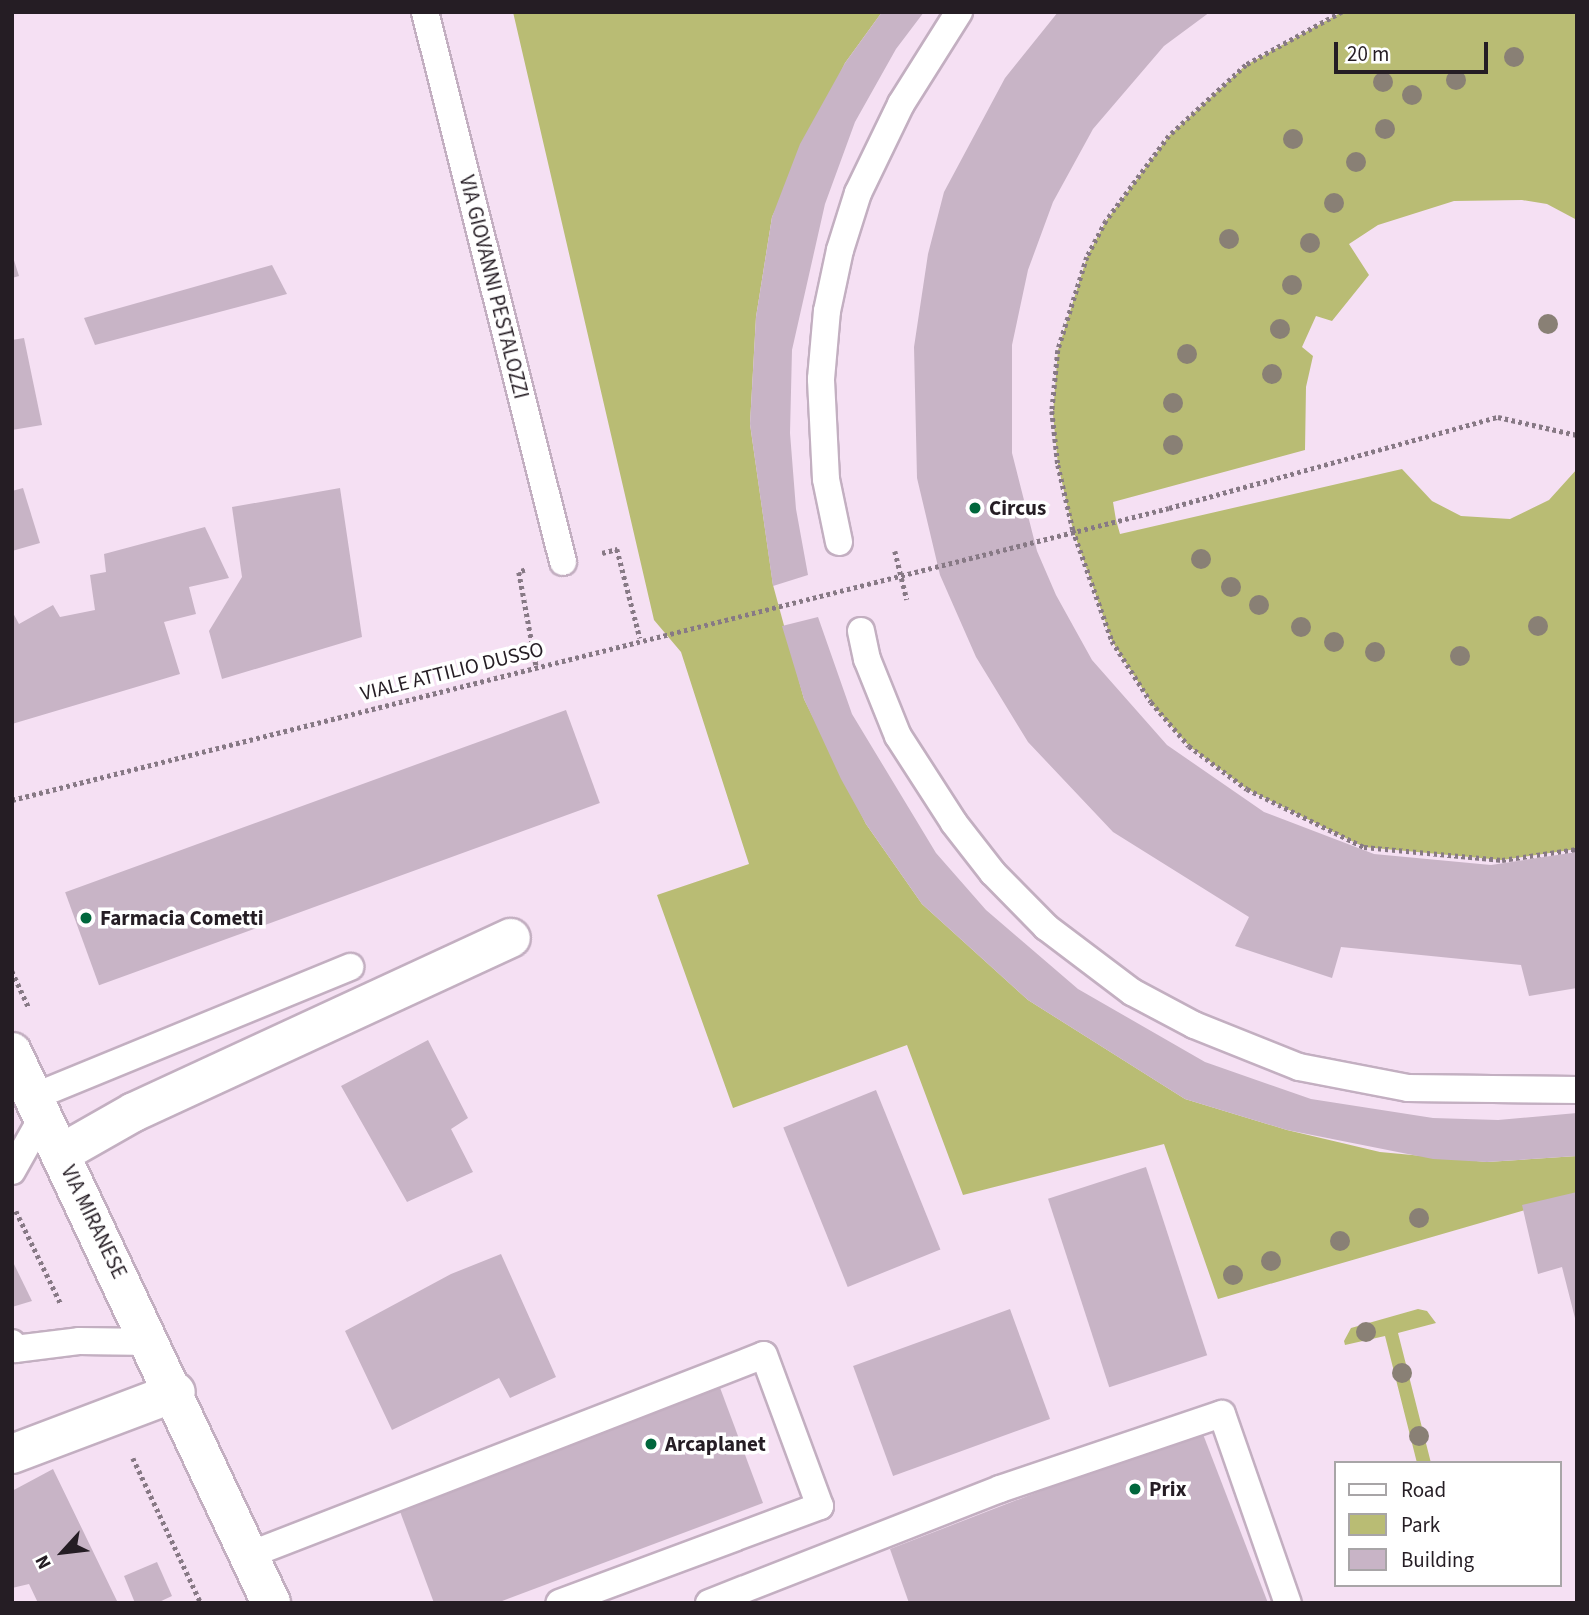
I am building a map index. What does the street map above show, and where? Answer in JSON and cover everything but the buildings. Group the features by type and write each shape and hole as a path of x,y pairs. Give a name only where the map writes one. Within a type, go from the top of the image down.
{"street":[{"path":"60,1154 134,1112 511,939"},
{"name":"VIA MIRANESE","path":"12,1052 176,1392 271,1603"},
{"path":"12,1454 176,1392"}],"lane":[{"name":"VIA GIOVANNI PESTALOZZI","path":"425,12 563,562"},
{"path":"839,542 825,479 821,379 827,311 840,250 858,193 901,104 960,12"},
{"path":"862,631 867,659 898,736 954,823 993,873 1046,927 1132,992 1194,1025 1299,1067 1408,1088 1577,1090"},
{"path":"12,1171 38,1106 350,967"},
{"path":"12,1343 15,1349 79,1341 152,1342"},
{"path":"249,1555 764,1355 820,1506 559,1603"},
{"path":"709,1603 813,1559 1000,1489 1222,1414 1288,1603"}],"path":[{"path":"1342,12 1246,65 1169,136 1106,221 1087,257 1058,350 1052,411 1058,465 1073,530 1112,641 1151,702 1189,746 1247,789 1364,846 1456,859 1502,860 1577,849"},
{"name":"VIALE ATTILIO DUSSO","path":"12,800 1073,530 1498,416 1577,435"},
{"path":"895,551 907,600"}],"green space":[{"path":"513,12 882,12 845,63 772,217 756,317 750,424 773,585 804,699 866,824 922,904 1028,1000 1185,1099 1287,1130 1380,1152 1487,1162 1577,1156 1577,1195 1218,1299 1164,1144 963,1195 907,1045 733,1108 657,895 749,864 681,652 654,620"},
{"path":"1342,12 1577,12 1577,220 1547,204 1522,200 1454,201 1378,225 1349,244 1369,275 1332,321 1316,316 1302,347 1313,356 1306,387 1305,450 1113,502 1116,520 1120,534 1402,469 1432,501 1461,516 1510,519 1549,500 1577,469 1577,849 1502,860 1364,847 1247,789 1189,746 1153,705 1112,641 1073,530 1058,465 1053,414 1058,350 1087,257 1106,221 1169,136 1246,65"},
{"path":"1418,1309 1427,1311 1436,1323 1398,1333 1430,1461 1416,1461 1385,1336 1345,1345 1344,1341 1351,1328"}],"place":[{"name":"Circus","path":"975,508"},
{"name":"Farmacia Cometti","path":"86,918"},
{"name":"Arcaplanet","path":"651,1444"},
{"name":"Prix","path":"1135,1489"}]}
